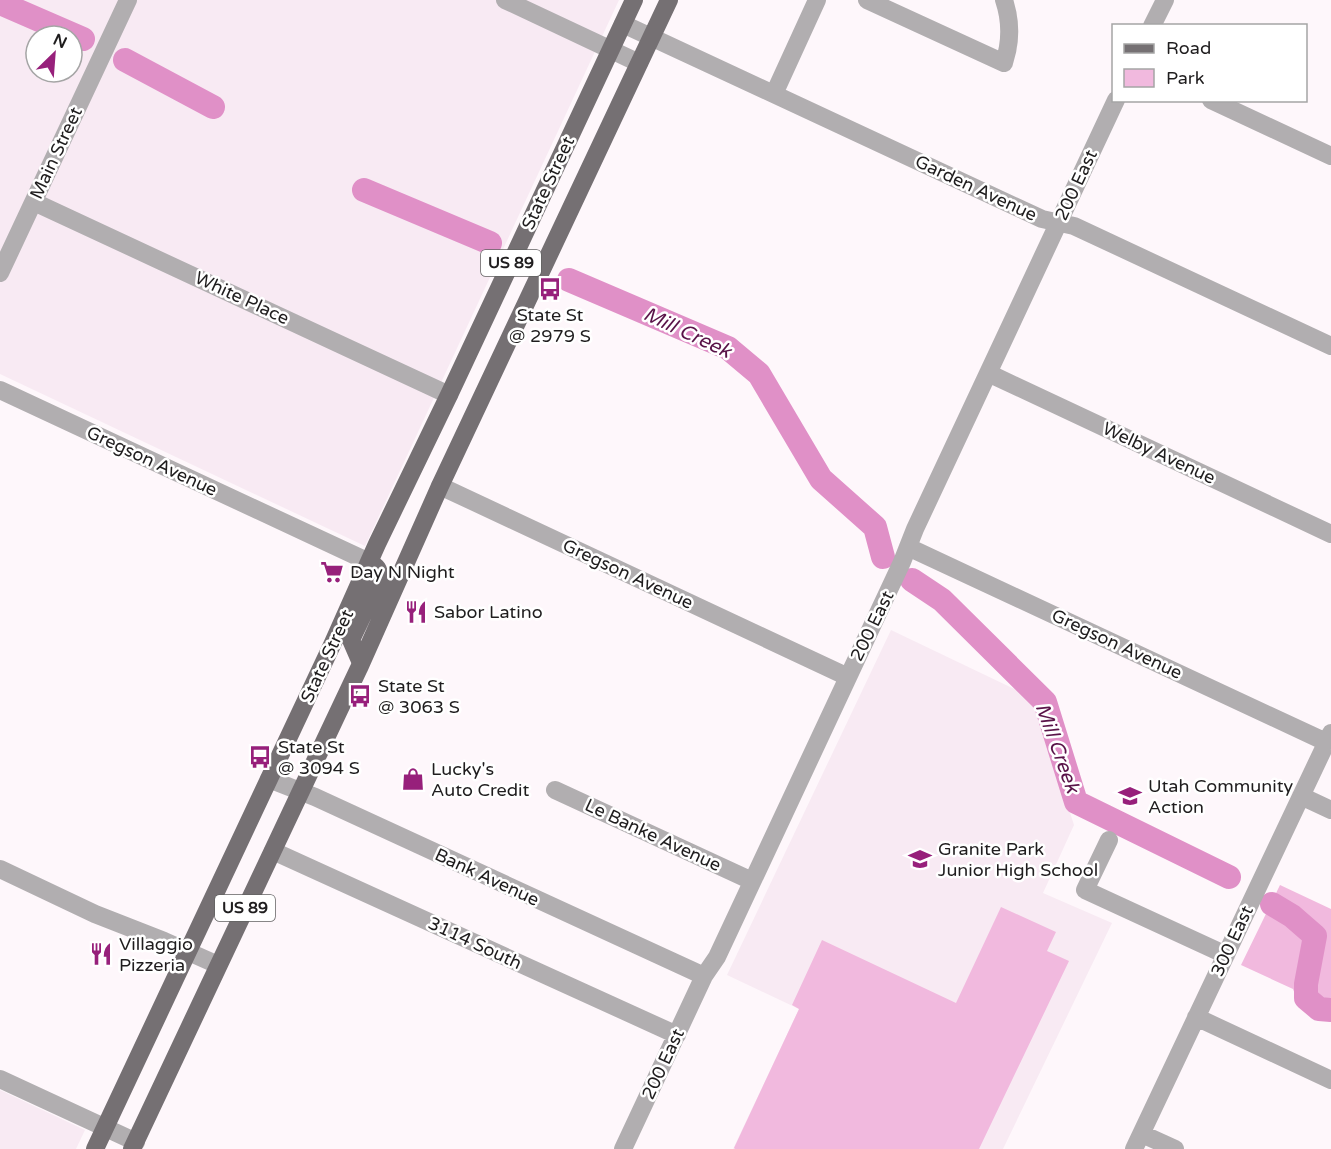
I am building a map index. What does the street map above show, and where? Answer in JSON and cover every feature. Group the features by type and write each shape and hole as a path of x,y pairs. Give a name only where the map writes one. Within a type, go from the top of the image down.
{"main road":[{"name":"State Street","path":"96,1149 634,0"},
{"name":"State Street","path":"134,1145 669,0"},
{"path":"361,663 351,640 380,579 379,570 369,562"}],"street":[{"name":"Main Street","path":"0,273 128,0"},
{"path":"506,0 639,63"},
{"path":"774,94 817,0"},
{"path":"867,0 1004,63 1008,48 1009,28 1004,0"},
{"path":"1153,24 1164,0"},
{"name":"Garden Avenue","path":"623,24 1042,219 1074,226 1331,346"},
{"name":"200 East","path":"623,1149 704,976 717,957 1115,102"},
{"path":"1215,102 1331,156"},
{"name":"White Place","path":"34,202 449,394"},
{"name":"Welby Avenue","path":"988,373 1331,534"},
{"name":"Gregson Avenue","path":"0,390 369,562"},
{"name":"Gregson Avenue","path":"440,486 848,677"},
{"name":"Gregson Avenue","path":"908,547 1329,737"},
{"name":"300 East","path":"1138,1141 1329,737"},
{"name":"Bank Avenue","path":"269,779 300,791 704,976"},
{"name":"Le Banke Avenue","path":"555,790 752,881"},
{"path":"1301,796 1331,810"},
{"path":"1109,840 1085,890 1226,955"},
{"name":"3114 South","path":"273,851 677,1035"},
{"path":"0,869 95,914 218,965"},
{"path":"1196,1017 1331,1080"},
{"path":"0,1079 105,1128 134,1145"},
{"path":"1138,1141 1174,1149"}],"shaded area":[{"path":"0,0 619,0 365,546 0,374"},
{"name":"Granite Park Junior High School","path":"891,630 1033,698 1074,825 1043,893 1112,923 1003,1149 733,1149 799,1009 727,975"},
{"path":"0,1090 85,1130 76,1149 0,1149"}],"green space":[{"path":"1280,885 1331,909 1331,1015 1306,1010 1299,1003 1293,989 1241,965"},
{"path":"1001,907 1056,932 1047,951 1069,961 979,1149 734,1148 799,1009 792,1005 822,940 956,1003"}],"waterway":[{"name":"Mill Creek","path":"0,3 48,24"},
{"name":"Mill Creek","path":"125,60 213,107"},
{"name":"Mill Creek","path":"364,190 490,243"},
{"name":"Mill Creek","path":"569,280 728,348 759,374 821,479 875,527 883,557"},
{"name":"Mill Creek","path":"912,580 942,600 1045,702 1076,802 1229,877"},
{"name":"Mill Creek","path":"1272,904 1292,916 1315,936 1306,984 1306,998 1319,1009 1331,1010"}],"place":[{"name":"State St @ 2979 S","path":"550,289"},
{"name":"Day N Night","path":"332,572"},
{"name":"Sabor Latino","path":"416,612"},
{"name":"State St @ 3063 S","path":"360,696"},
{"name":"State St @ 3094 S","path":"260,757"},
{"name":"Lucky's Auto Credit","path":"413,779"},
{"name":"Utah Community Action","path":"1130,796"},
{"name":"Granite Park Junior High School","path":"920,859"},
{"name":"Villaggio Pizzeria","path":"101,954"}]}
